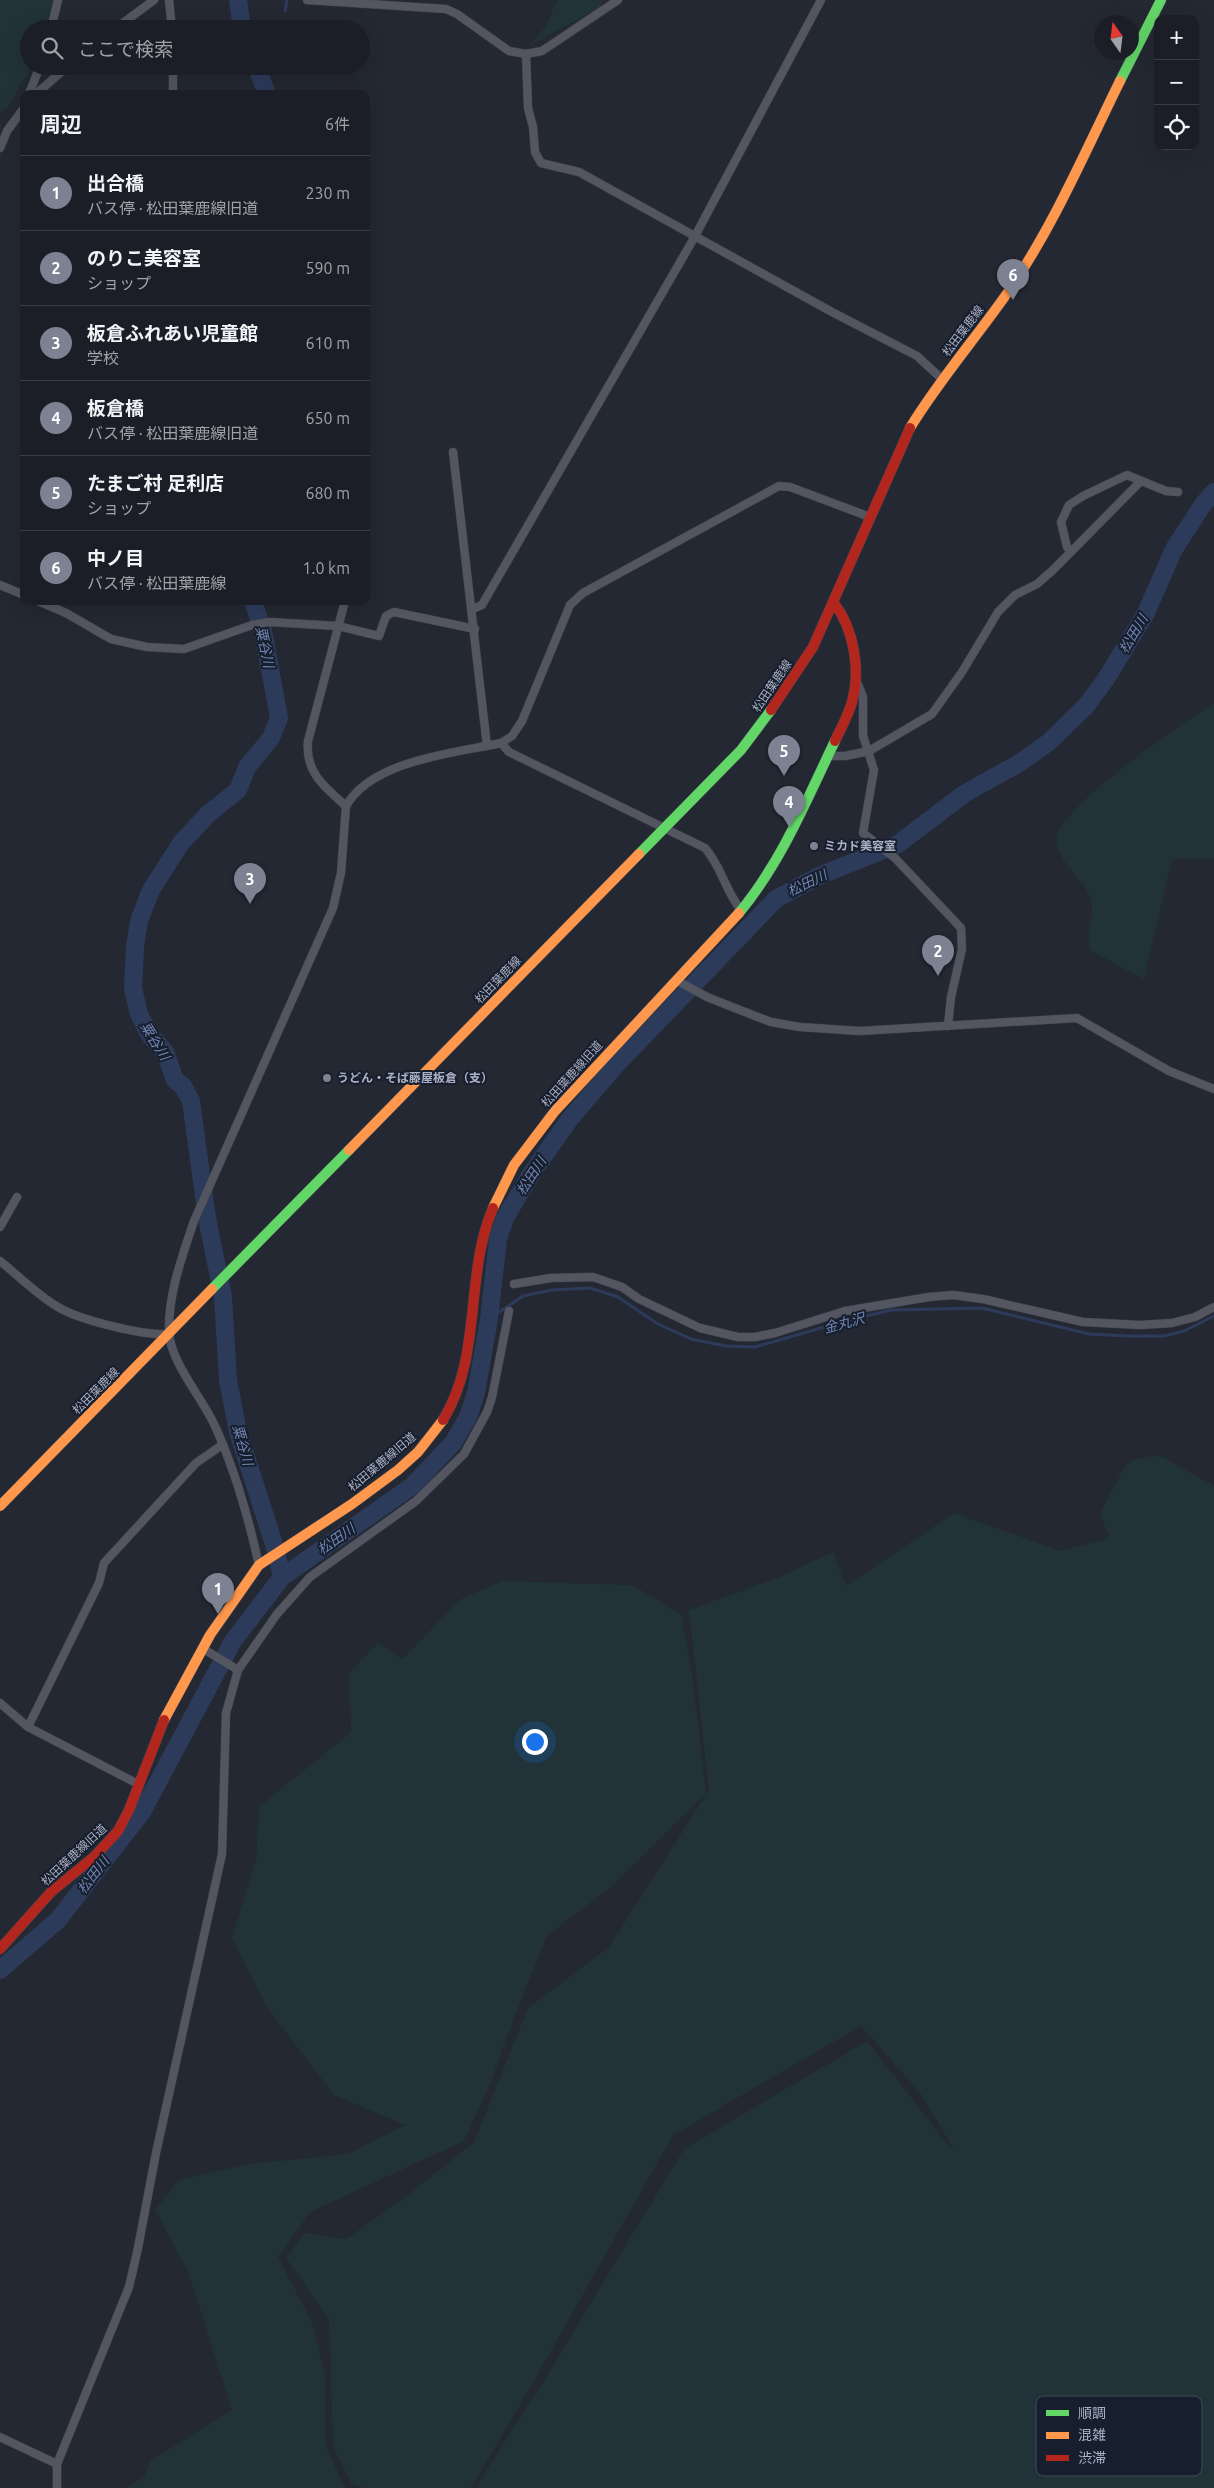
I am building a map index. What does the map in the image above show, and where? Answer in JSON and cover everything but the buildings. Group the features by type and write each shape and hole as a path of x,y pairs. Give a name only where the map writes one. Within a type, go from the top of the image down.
{"main road":[{"name":"松田葉鹿線","path":"0,1506 741,750 763,722 813,647 834,603 908,431 926,401 1008,292 1041,240 1161,0"},
{"name":"松田葉鹿線旧道","path":"0,1949 50,1893 98,1853 117,1832 154,1742 236,1594 262,1563 376,1487 409,1460 436,1433 458,1390 465,1366 481,1245 486,1221 499,1191 549,1118 594,1067 741,910 763,883 787,844 850,709 857,682 856,664 848,626 834,603"}],"street":[{"path":"53,20 58,0"},
{"path":"127,20 154,0"},
{"path":"169,0 171,20"},
{"path":"307,0 446,9 457,14 509,51 526,54 542,51 618,0"},
{"path":"446,9 447,0"},
{"path":"473,609 482,605 694,238 821,0"},
{"path":"526,54 528,108 533,128 535,152 541,163 579,172 694,238 917,356 942,379"},
{"path":"31,90 36,75"},
{"path":"41,90 58,75"},
{"path":"172,75 173,90"},
{"path":"0,148 20,111"},
{"path":"16,118 20,113"},
{"path":"453,452 473,609 487,746"},
{"path":"1072,552 1067,547 1061,522 1069,505 1083,496 1127,475 1140,482 1166,491 1178,492"},
{"path":"827,756 850,755 869,751 932,714 962,672 998,612 1015,595 1043,580 1140,482"},
{"path":"262,1563 245,1501 213,1423 182,1369 169,1334 171,1307 178,1266 200,1208 333,908 341,873 346,806 359,789 381,774 400,766 501,743 512,736 522,721 570,605 583,593 779,486 790,486 870,517"},
{"path":"0,585 20,593"},
{"path":"48,605 66,612 111,639 148,647 184,650 252,625 269,622 338,626 379,636 386,616 394,612 475,629"},
{"path":"344,605 308,741 306,756 311,770 346,806"},
{"path":"857,682 863,697 862,729 874,777 863,833 895,858 962,928 962,949 951,997 948,1026"},
{"path":"501,743 509,752 705,848 716,860 726,889 741,910"},
{"path":"676,980 707,997 771,1022 800,1027 860,1031 1077,1018 1169,1071 1214,1089"},
{"path":"0,1227 17,1197"},
{"path":"0,1261 56,1306 70,1313 154,1335 169,1334"},
{"path":"514,1284 551,1278 593,1276 622,1287 640,1299 700,1328 738,1337 755,1337 775,1333 845,1312 929,1297 983,1298 1083,1322 1152,1325 1195,1317 1214,1307"},
{"path":"57,2488 57,2464 129,2286 138,2248 156,2152 222,1854 226,1713 236,1668 277,1614 305,1582 416,1501 464,1454 487,1412 492,1397 509,1311"},
{"path":"28,1726 98,1583 104,1563 196,1463 222,1445"},
{"path":"205,1650 236,1668"},
{"path":"0,1703 28,1726 138,1784"},
{"path":"0,2437 57,2464"}],"shaded area":[{"path":"0,0 57,0 51,20 20,20 20,75 27,75 7,108 0,112"},
{"path":"557,0 603,0 599,8 529,46 546,26"},
{"path":"1214,703 1214,859 1172,859 1144,979 1091,951 1088,938 1092,913 1091,900 1083,884 1060,854 1057,846 1057,837 1064,823 1101,786 1152,746"},
{"path":"1154,1455 1165,1458 1214,1486 1214,2488 475,2488 542,2384 684,2149 867,2041 951,2149 954,2150 921,2094 861,2026 673,2135 534,2381 471,2488 362,2488 351,2484 333,2446 329,2319 286,2258 304,2233 346,2239 407,2196 474,2142 528,2008 609,1947 709,1790 689,1610 777,1578 833,1552 846,1586 954,1513 1061,1551 1110,1538 1100,1516 1124,1468 1131,1461"},
{"path":"502,1581 633,1585 681,1615 691,1666 706,1793 612,1886 547,1936 490,2084 464,2141 310,2212 278,2257 312,2322 325,2374 326,2447 345,2488 127,2488 145,2475 150,2461 232,2410 188,2271 155,2210 179,2180 248,2164 348,2154 405,2125 334,2095 268,2009 232,1938 256,1859 259,1807 351,1732 349,1673 378,1643 403,1659 459,1600"}],"waterway":[{"name":"粟谷川","path":"238,0 241,20"},
{"path":"285,11 287,0"},
{"name":"粟谷川","path":"260,75 265,90"},
{"name":"松田川","path":"0,1970 58,1920 142,1812 233,1641 282,1577 412,1486 453,1443 468,1417 476,1393 489,1319 498,1239 505,1218 531,1174 569,1120 616,1065 776,899 819,876 898,844 964,794 1021,762 1049,742 1086,706 1106,679 1146,613 1174,549 1204,503 1214,492"},
{"name":"粟谷川","path":"254,605 263,631 279,718 271,738 247,767 238,790 208,814 181,843 151,890 139,921 135,947 133,988 139,1014 149,1034 165,1052 175,1080 183,1086 191,1101 207,1218 223,1297 228,1380 238,1432 274,1544 282,1577"},
{"name":"金丸沢","path":"489,1319 523,1296 552,1290 590,1288 618,1297 658,1324 691,1339 726,1346 755,1347 891,1310 982,1308 1089,1334 1129,1336 1164,1336 1184,1331 1214,1316"}],"traffic: fast":[{"path":"1120,81 1161,0"},
{"path":"639,854 741,750 771,710"},
{"path":"739,913 781,852 835,741"},
{"path":"212,1289 349,1150"}],"traffic: slow":[{"path":"910,428 933,393 1008,292 1040,242 1120,81"},
{"path":"349,1150 639,854"},
{"path":"493,1208 514,1165 555,1111 739,913"},
{"path":"0,1506 212,1289"},
{"path":"164,1720 210,1635 259,1565 352,1504 398,1470 418,1452 443,1420"}],"traffic: jam":[{"path":"771,710 813,647 910,428"},
{"path":"834,603 847,625 856,664 855,690 850,707 835,741"},
{"path":"443,1420 455,1395 464,1369 479,1261 484,1234 493,1208"},
{"path":"0,1949 51,1892 95,1856 118,1831 129,1810 164,1720"}],"place":[{"name":"中ノ目","path":"1013,300"},
{"name":"たまご村 足利店","path":"784,776"},
{"name":"板倉橋","path":"789,827"},
{"name":"ミカド美容室","path":"814,846"},
{"name":"板倉ふれあい児童館","path":"250,904"},
{"name":"のりこ美容室","path":"938,976"},
{"name":"うどん・そば藤屋板倉（支）","path":"327,1078"},
{"name":"出合橋","path":"218,1614"}]}
